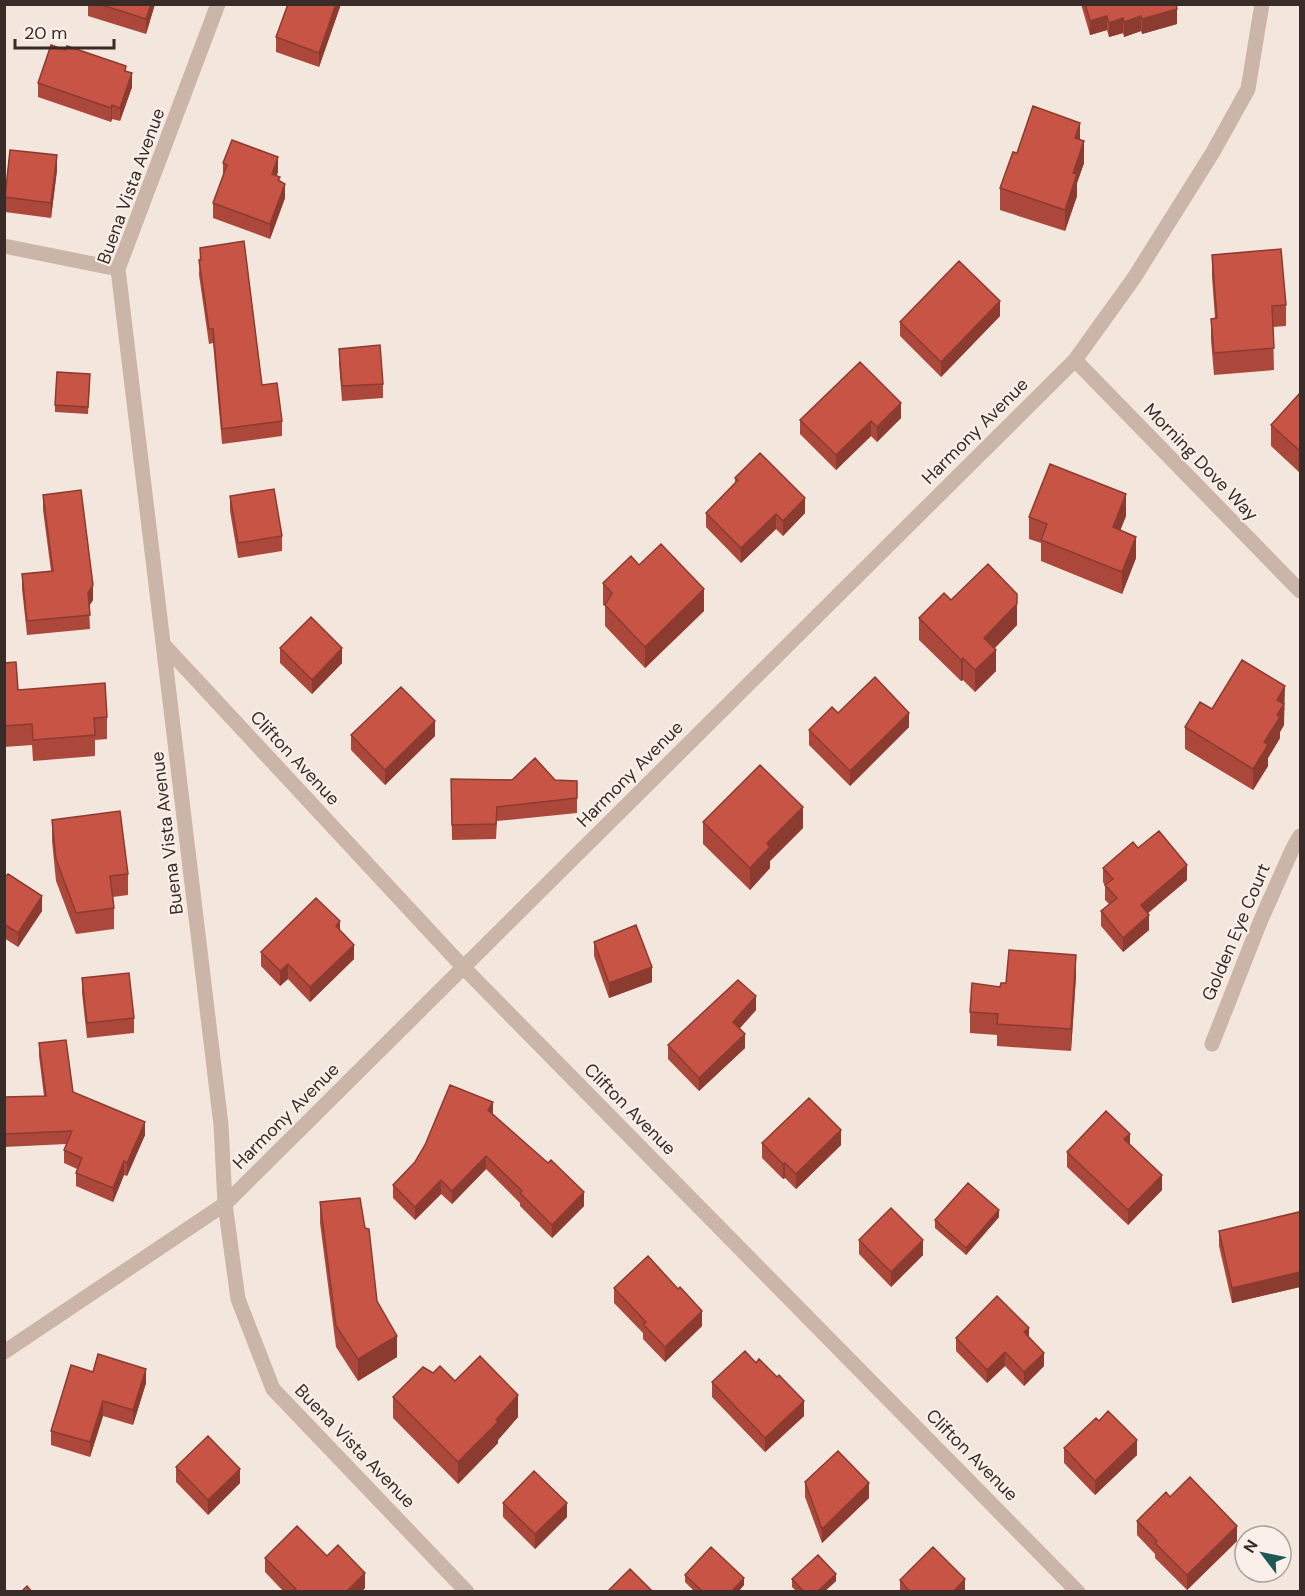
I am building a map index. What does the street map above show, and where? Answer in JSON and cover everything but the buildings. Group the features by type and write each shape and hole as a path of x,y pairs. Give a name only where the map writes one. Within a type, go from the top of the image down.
{"street":[{"name":"Buena Vista Avenue","path":"218,4 118,269 221,1125 225,1204 238,1299 273,1389 467,1592"},
{"name":"Harmony Avenue","path":"4,1352 225,1204 1075,360 1134,278 1213,152 1248,89 1262,4"},
{"path":"4,246 118,269"},
{"name":"Morning Dove Way","path":"1075,360 1300,591"},
{"name":"Clifton Avenue","path":"164,645 463,967 1078,1592"},
{"name":"Golden Eye Court","path":"1212,1044 1260,922 1300,836"}]}
